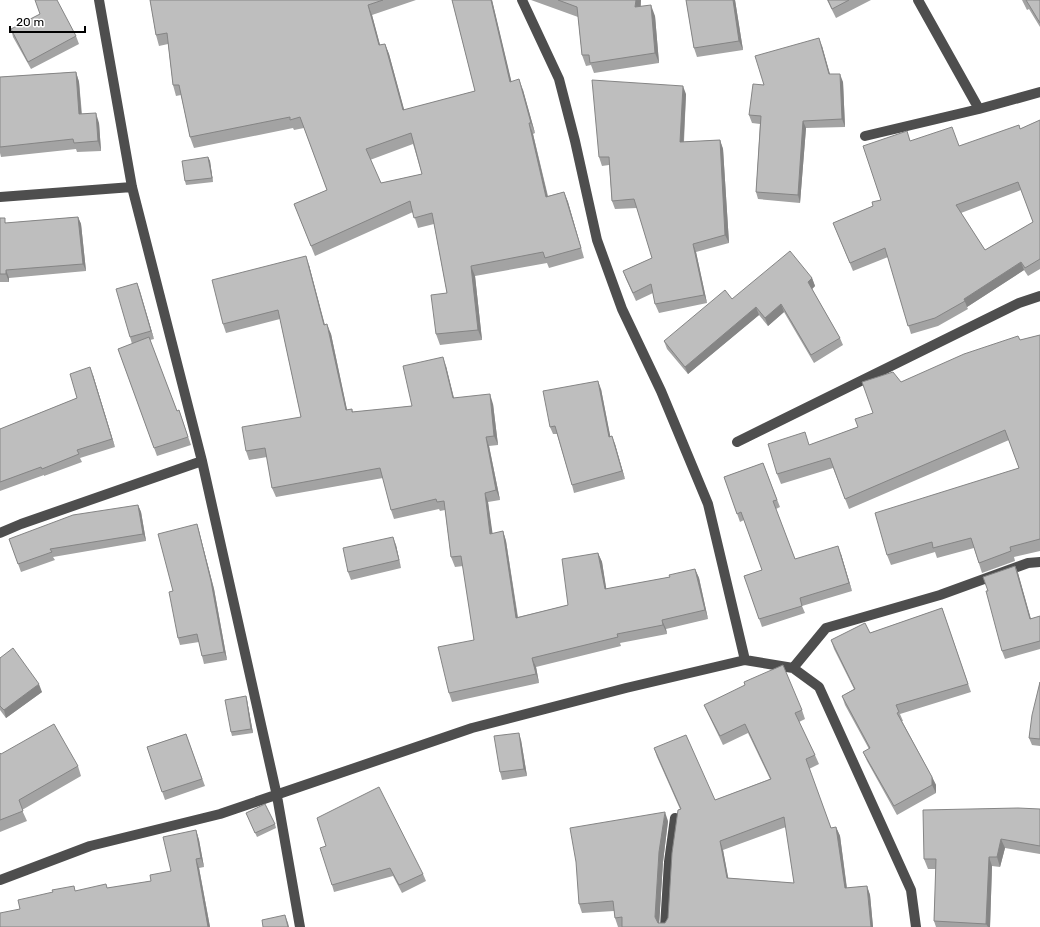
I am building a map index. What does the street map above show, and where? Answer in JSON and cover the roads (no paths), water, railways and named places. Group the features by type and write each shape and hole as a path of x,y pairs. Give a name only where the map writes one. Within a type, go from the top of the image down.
{"street":[{"path":"99,0 132,187 202,461 277,796 300,927"},
{"path":"522,0 559,79 575,141 597,240 622,309 661,391 708,504 745,660"},
{"path":"918,0 980,109"},
{"path":"865,136 980,109 1040,92"},
{"path":"0,198 132,187"},
{"path":"737,442 1019,303 1040,296"},
{"path":"0,533 21,524 202,461"},
{"path":"793,668 826,628 940,595 1028,563 1040,562"},
{"path":"0,880 90,846 220,814 277,796 472,728 626,688 745,660 793,668 820,687 911,890 916,927"},
{"path":"666,927 669,862 675,818"}]}
